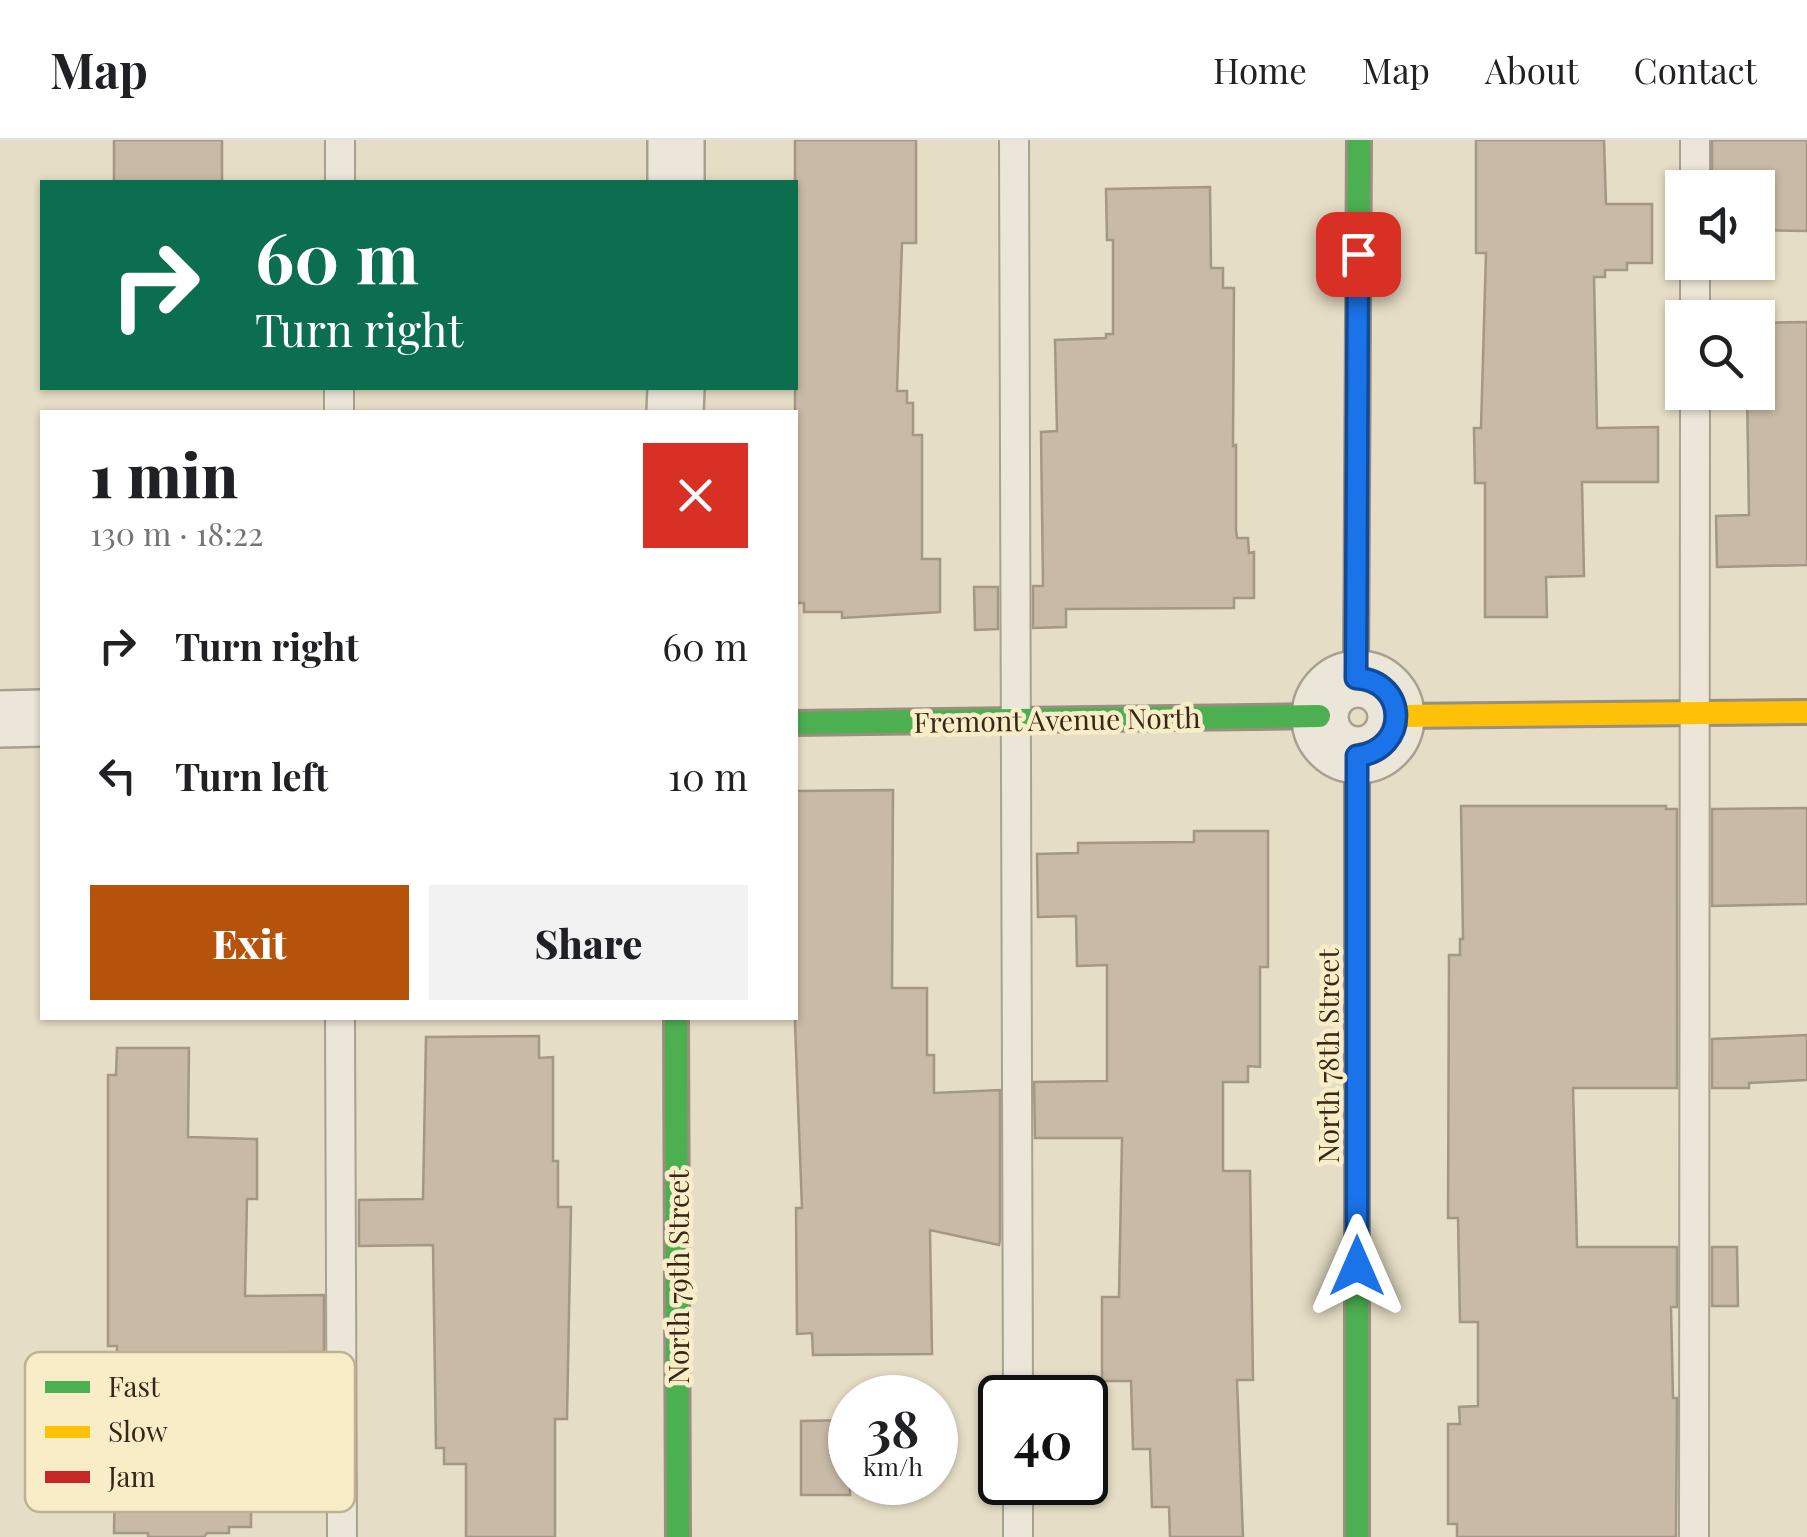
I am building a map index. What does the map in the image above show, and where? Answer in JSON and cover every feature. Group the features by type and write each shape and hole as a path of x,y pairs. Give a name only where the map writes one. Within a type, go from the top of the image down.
{"street":[{"path":"676,140 676,180"},
{"path":"1337,697 1380,685 1389,694 1396,716 1388,741 1380,750 1357,756 1345,754 1326,740 1337,697 1359,140"},
{"name":"Fremont Avenue North","path":"798,723 1015,719 1337,697"},
{"path":"1396,716 1807,712"},
{"path":"0,718 40,718"},
{"name":"North 78th Street","path":"1357,756 1357,1537"},
{"name":"North 79th Street","path":"676,1020 678,1537"}],"lane":[{"path":"340,140 340,180"},
{"path":"1014,140 1018,1375"},
{"path":"1695,140 1695,170"},
{"path":"1694,1537 1695,410"},
{"path":"340,1020 341,1352"},
{"path":"1018,1505 1018,1537"},
{"path":"342,1512 342,1537"}],"building":[{"path":"114,140 222,140 222,180 114,180"},
{"path":"795,140 916,140 916,243 902,243 897,391 907,391 907,403 913,403 913,435 922,435 922,559 940,559 940,612 842,618 842,612 804,612 804,603 798,603"},
{"path":"1476,140 1604,140 1606,204 1652,204 1652,263 1627,263 1627,270 1605,270 1605,277 1594,277 1597,428 1658,427 1658,482 1582,482 1584,576 1546,577 1547,617 1485,617 1485,483 1475,483 1474,428 1481,428 1486,253 1476,253"},
{"path":"1712,140 1807,140 1807,231 1775,230 1775,170 1712,170"},
{"path":"1210,187 1211,268 1223,268 1223,288 1234,288 1236,530 1237,538 1248,538 1249,553 1254,552 1254,598 1234,598 1234,608 1066,609 1066,627 1033,628 1033,586 1043,586 1041,432 1057,431 1055,340 1106,338 1106,334 1113,334 1113,240 1107,240 1106,189"},
{"path":"1807,322 1807,565 1717,567 1716,516 1749,515 1747,410 1775,410 1775,323"},
{"path":"974,587 998,587 998,629 975,630"},
{"path":"893,790 892,988 927,988 927,1055 934,1055 934,1093 1000,1090 999,1245 930,1230 932,1354 813,1355 812,1333 797,1334 796,1208 802,1208 795,1024 798,791"},
{"path":"1461,806 1677,809 1677,1088 1573,1088 1577,1247 1677,1247 1677,1307 1671,1307 1673,1398 1677,1398 1676,1537 1457,1537 1457,1524 1448,1524 1448,1424 1460,1424 1459,1407 1478,1406 1478,1322 1460,1322 1458,1218 1448,1218 1449,955 1460,955 1463,939"},
{"path":"1807,808 1807,904 1712,906 1712,809"},
{"path":"1194,831 1268,831 1268,967 1260,967 1260,1067 1248,1066 1248,1082 1223,1082 1223,1171 1250,1171 1253,1380 1237,1380 1243,1537 1170,1537 1169,1507 1152,1507 1150,1449 1133,1449 1131,1381 1108,1381 1108,1375 1102,1375 1102,1297 1119,1297 1122,1138 1035,1138 1034,1082 1107,1081 1107,965 1077,966 1076,916 1038,917 1037,854 1078,853 1078,843 1194,842"},
{"path":"1807,1035 1807,1080 1749,1083 1749,1088 1712,1088 1712,1039"},
{"path":"539,1036 539,1058 553,1057 553,1161 558,1161 558,1207 571,1207 567,1419 555,1419 555,1537 466,1537 466,1464 444,1464 444,1448 436,1448 433,1245 359,1246 359,1200 423,1199 426,1037"},
{"path":"117,1048 189,1048 188,1137 257,1139 257,1199 247,1199 245,1296 324,1295 324,1352 117,1352 117,1346 108,1346 108,1075 116,1075"},
{"path":"1712,1247 1737,1247 1738,1306 1712,1306"},
{"path":"828,1420 828,1495 801,1495 801,1421"},
{"path":"114,1512 251,1512 251,1527 229,1527 229,1533 207,1533 204,1537 114,1533"}],"traffic: fast":[{"path":"1356,678 1359,140"},
{"path":"798,723 1319,716"},
{"path":"676,1020 678,1537"},
{"path":"1357,1113 1357,1537"}],"traffic: slow":[{"path":"1396,716 1807,712"}],"traffic: jam":[{"path":"1357,756 1357,1113"}],"route":[{"path":"1357,1266 1357,756 1380,750 1396,720 1389,694 1380,685 1356,678 1358,254"}]}
